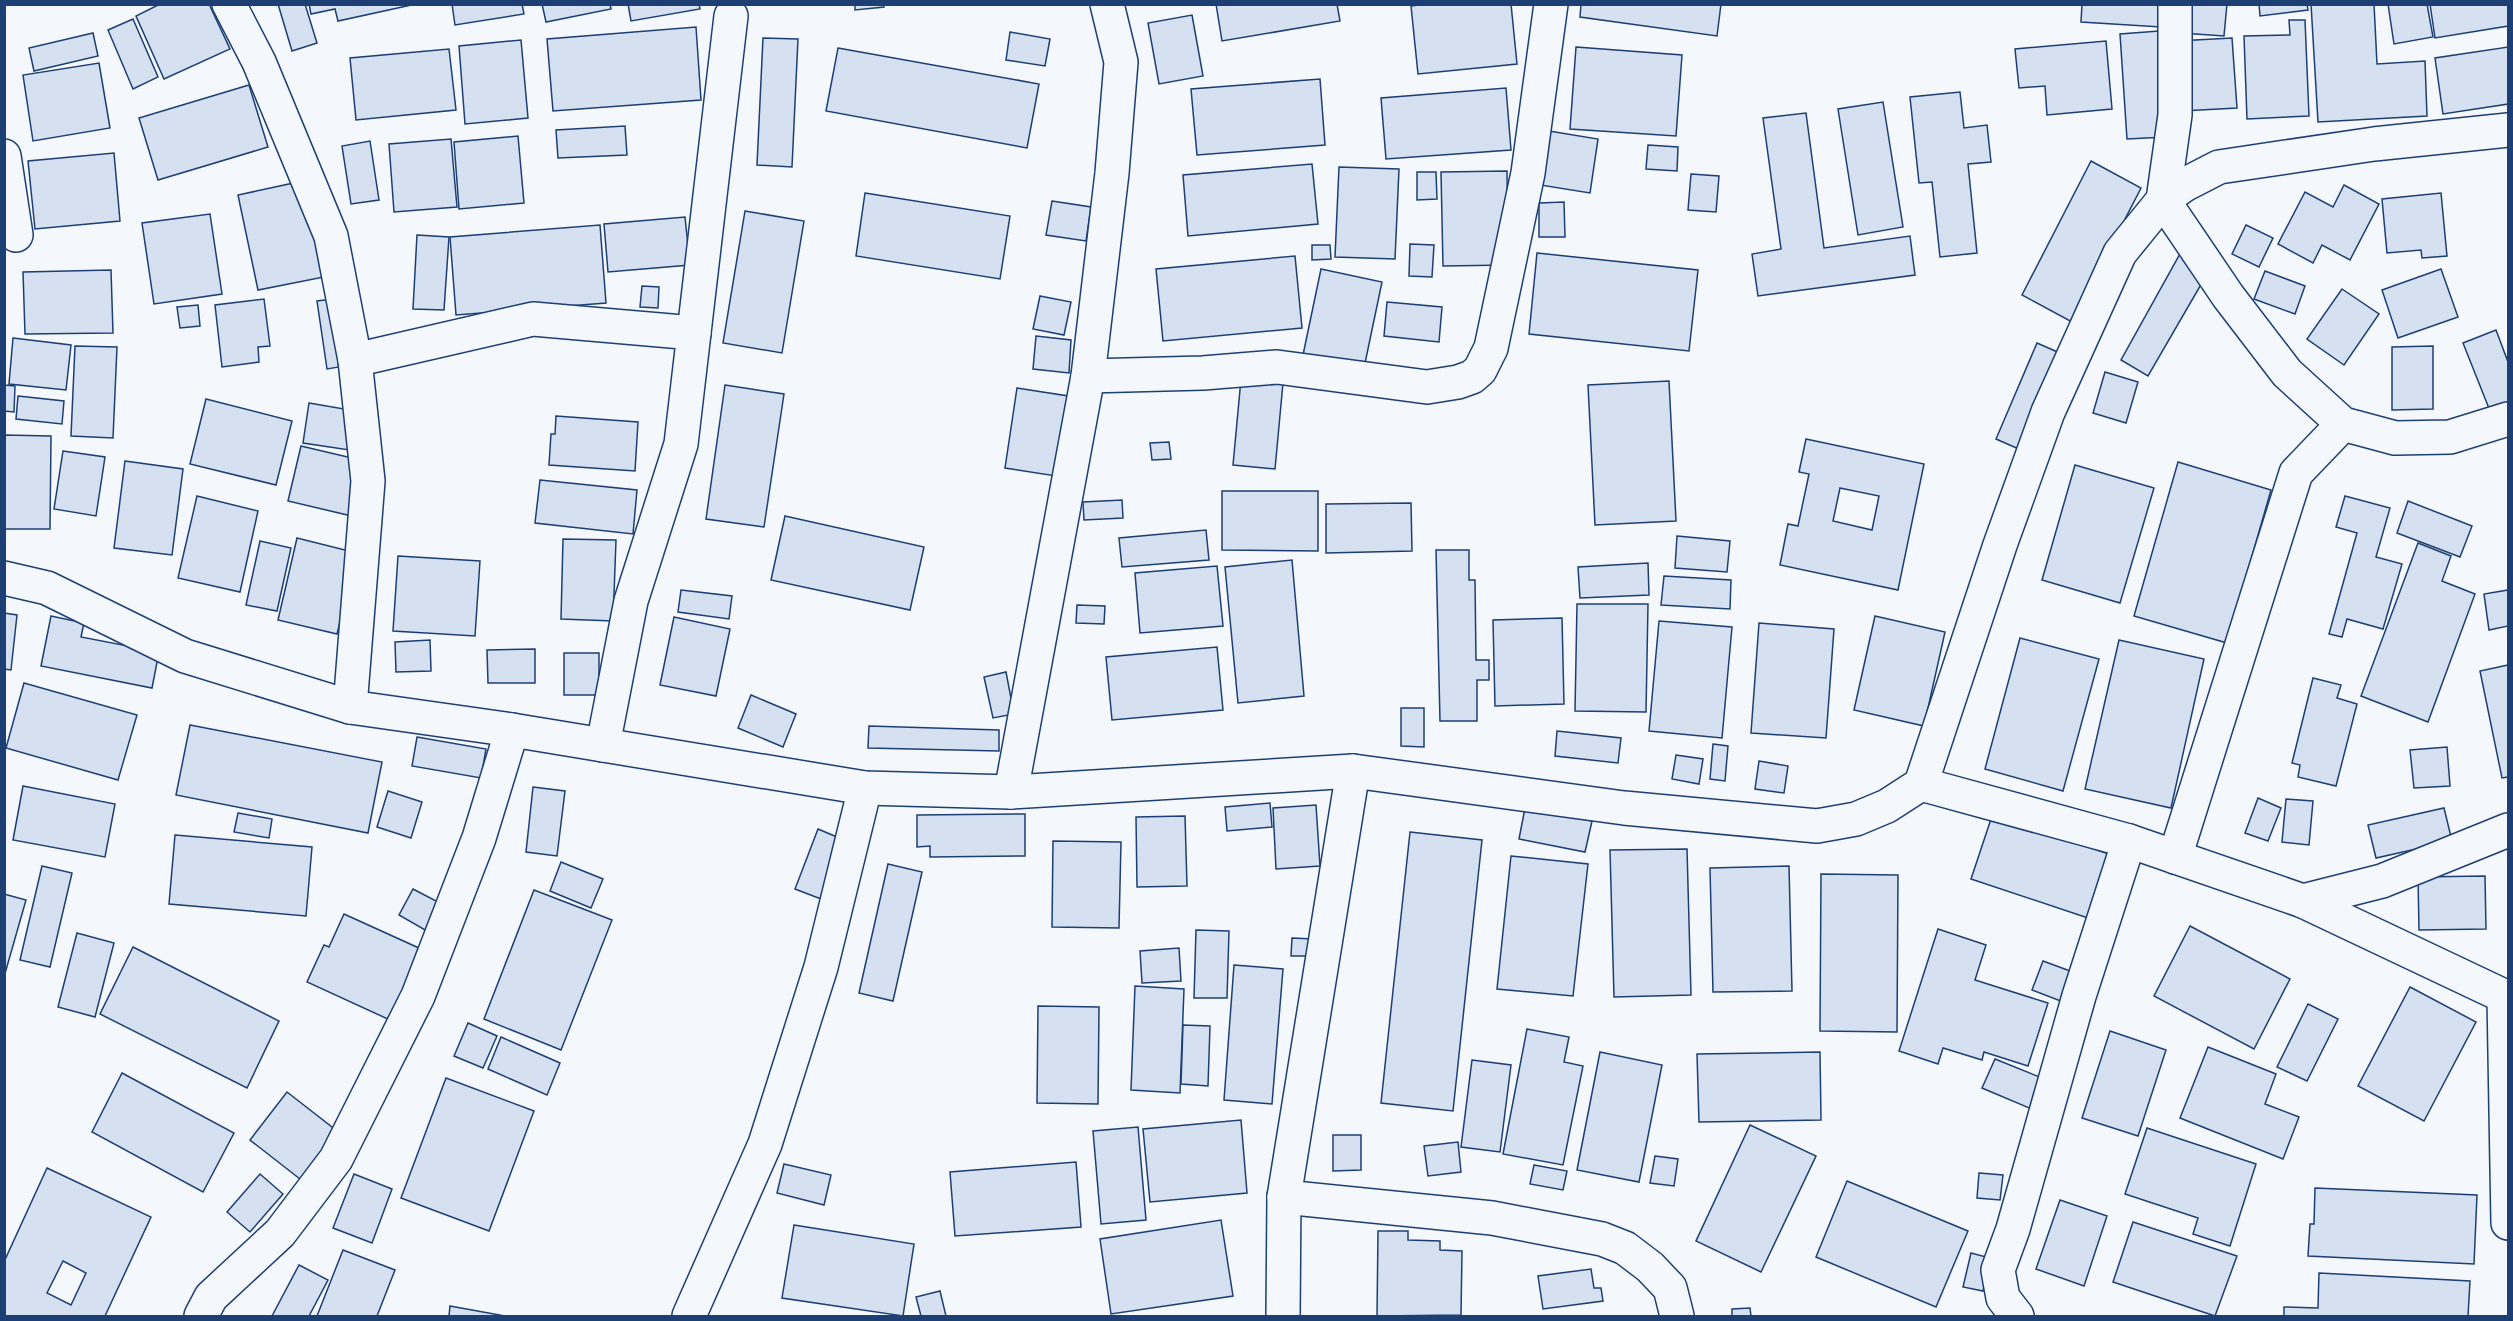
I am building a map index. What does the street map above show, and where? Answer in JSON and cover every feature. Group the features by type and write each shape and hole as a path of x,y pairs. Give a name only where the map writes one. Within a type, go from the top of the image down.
{"street":[{"path":"229,4 259,62 331,236 355,360 368,481 350,707"},
{"path":"1011,792 1088,376 1112,173 1121,62 1107,4"},
{"path":"1088,376 1203,373 1277,367 1427,387 1458,382 1472,377 1480,369 1491,348 1528,174 1551,4"},
{"path":"2175,4 2175,115 2163,200 2228,296 2287,373 2343,424 2395,438 2450,437 2508,419"},
{"path":"603,745 631,601 681,444 731,16"},
{"path":"4,578 47,588 185,656 350,707 512,730 865,788 1011,792 1353,771 1624,808 1817,826 1866,815 1887,806 1921,784 2000,544 2048,412 2120,253 2163,200 2184,184 2219,167 2374,144 2508,130"},
{"path":"4,156 15,235"},
{"path":"355,360 533,319 694,333"},
{"path":"2175,857 2296,473 2343,424"},
{"path":"201,1317 211,1297 280,1233 336,1159 418,996 480,838 512,730"},
{"path":"1283,1317 1284,1197 1353,771"},
{"path":"1921,784 2129,841 2303,901 2506,998 2508,1224"},
{"path":"689,1317 765,1144 820,967 865,788"},
{"path":"2303,901 2382,881 2508,830"},
{"path":"2017,1317 2003,1298 1998,1270 2013,1229 2079,996 2129,841"},
{"path":"1284,1197 1492,1218 1602,1239 1625,1248 1650,1267 1670,1288 1677,1317"}],"building":[{"path":"160,4 209,4 230,49 164,79 136,16"},
{"path":"278,4 305,4 317,43 292,51"},
{"path":"309,4 416,4 338,21 335,9 311,14"},
{"path":"452,4 522,4 524,14 455,25"},
{"path":"542,4 610,4 611,9 546,22"},
{"path":"628,4 699,4 700,9 631,21"},
{"path":"855,4 883,4 884,7 855,10"},
{"path":"1216,4 1337,4 1340,21 1222,41"},
{"path":"1511,4 1517,64 1418,74 1411,6"},
{"path":"1581,4 1721,4 1717,36 1580,17"},
{"path":"2082,4 2162,4 2161,27 2081,22"},
{"path":"2183,4 2227,4 2224,36 2181,33"},
{"path":"2259,4 2307,4 2308,10 2260,16"},
{"path":"2311,4 2374,4 2377,64 2425,61 2427,116 2318,122"},
{"path":"2388,4 2427,4 2433,37 2394,44"},
{"path":"2430,4 2508,4 2508,26 2435,38"},
{"path":"1192,15 1203,76 1159,84 1148,23"},
{"path":"133,19 158,77 133,89 108,30"},
{"path":"2289,20 2305,20 2309,116 2247,119 2244,36 2290,35"},
{"path":"696,27 701,100 553,111 547,39"},
{"path":"2159,31 2166,137 2127,139 2120,34"},
{"path":"1010,32 1050,39 1045,66 1006,60"},
{"path":"93,33 98,56 34,71 29,48"},
{"path":"763,38 798,39 792,167 757,165"},
{"path":"2232,38 2237,108 2182,111 2177,41"},
{"path":"521,40 528,118 465,124 459,46"},
{"path":"2106,41 2112,109 2047,115 2045,86 2019,88 2015,49"},
{"path":"1576,47 1682,55 1676,136 1570,129"},
{"path":"2508,47 2508,104 2443,114 2435,58"},
{"path":"838,48 1039,84 1027,148 826,111"},
{"path":"449,49 456,110 356,120 350,58"},
{"path":"99,63 110,128 33,141 23,75"},
{"path":"1320,79 1325,145 1197,155 1191,89"},
{"path":"249,85 268,147 158,180 139,118"},
{"path":"1506,88 1511,150 1386,159 1381,98"},
{"path":"1960,92 1964,128 1987,125 1991,162 1968,164 1977,253 1940,257 1932,182 1919,183 1910,97"},
{"path":"1883,102 1903,227 1858,235 1838,109"},
{"path":"1806,113 1824,248 1910,236 1915,275 1758,296 1752,254 1781,249 1763,118"},
{"path":"625,126 627,155 558,158 556,130"},
{"path":"1549,131 1598,139 1590,193 1540,185"},
{"path":"518,136 524,203 459,209 454,142"},
{"path":"451,139 457,207 394,212 389,144"},
{"path":"370,141 379,200 351,204 342,146"},
{"path":"1648,145 1678,147 1677,171 1646,169"},
{"path":"114,153 120,221 35,229 28,161"},
{"path":"2091,161 2141,188 2072,322 2022,295"},
{"path":"1312,164 1318,224 1188,236 1183,175"},
{"path":"1339,167 1399,169 1395,259 1335,257"},
{"path":"1507,171 1508,265 1443,266 1441,172"},
{"path":"1417,172 1436,172 1437,199 1417,200"},
{"path":"1691,174 1719,176 1716,212 1688,210"},
{"path":"303,181 324,277 258,290 238,195"},
{"path":"2344,185 2379,204 2350,260 2322,245 2313,263 2278,244 2305,192 2333,207"},
{"path":"865,193 1010,216 1000,279 856,256"},
{"path":"2441,193 2447,256 2422,258 2421,250 2387,253 2382,199"},
{"path":"1052,201 1091,207 1086,241 1046,235"},
{"path":"1564,202 1565,237 1539,237 1539,203"},
{"path":"745,211 804,221 782,353 723,343"},
{"path":"210,214 222,294 154,304 142,223"},
{"path":"685,217 690,265 608,272 604,224"},
{"path":"600,225 606,303 456,315 450,237"},
{"path":"2246,225 2273,238 2259,267 2232,254"},
{"path":"417,235 449,237 444,310 413,309"},
{"path":"1410,244 1434,245 1432,277 1409,276"},
{"path":"1312,245 1330,245 1331,259 1312,260"},
{"path":"2181,252 2210,269 2148,376 2121,360"},
{"path":"1537,253 1698,270 1689,351 1529,334"},
{"path":"1295,256 1302,328 1163,341 1156,269"},
{"path":"1321,269 1382,282 1364,368 1303,355"},
{"path":"2441,269 2458,317 2398,338 2382,290"},
{"path":"111,270 113,333 25,334 23,272"},
{"path":"2265,271 2305,286 2295,314 2254,299"},
{"path":"642,286 659,287 658,308 640,307"},
{"path":"2342,289 2379,314 2344,365 2307,339"},
{"path":"1040,296 1071,302 1064,335 1033,329"},
{"path":"341,298 351,365 327,369 317,301"},
{"path":"264,299 270,346 258,347 259,362 222,367 215,305"},
{"path":"1387,302 1442,307 1439,342 1384,336"},
{"path":"198,305 200,326 180,328 177,307"},
{"path":"2496,330 2508,362 2508,415 2494,421 2463,343"},
{"path":"1036,336 1071,340 1069,373 1033,369"},
{"path":"13,338 71,345 66,390 9,384"},
{"path":"2037,343 2062,354 2021,450 1996,439"},
{"path":"75,346 117,347 113,438 71,436"},
{"path":"2433,346 2433,409 2392,410 2392,347"},
{"path":"2105,372 2138,382 2126,423 2093,413"},
{"path":"1241,379 1283,383 1275,469 1233,465"},
{"path":"1669,381 1676,521 1595,525 1588,385"},
{"path":"4,385 15,386 14,412 4,411"},
{"path":"725,385 784,394 764,527 706,519"},
{"path":"1017,388 1068,396 1056,476 1005,468"},
{"path":"18,396 64,401 62,424 16,419"},
{"path":"206,399 292,421 276,485 190,464"},
{"path":"309,403 362,412 356,451 303,443"},
{"path":"556,416 638,422 635,471 549,465 551,434 555,434"},
{"path":"4,435 51,436 50,529 4,529"},
{"path":"1806,439 1924,464 1898,590 1780,565 1788,524 1798,526 1809,474 1799,472","holes":["1840,488 1879,496 1872,530 1833,521"]},
{"path":"1169,442 1171,459 1152,460 1150,443"},
{"path":"301,446 369,462 356,517 288,501"},
{"path":"63,451 105,457 96,516 54,509"},
{"path":"125,461 183,469 172,555 114,548"},
{"path":"2178,462 2271,490 2227,643 2134,616"},
{"path":"2075,465 2154,488 2120,603 2042,580"},
{"path":"540,480 637,490 633,534 535,523"},
{"path":"1222,491 1318,491 1318,551 1222,550"},
{"path":"197,496 258,511 240,592 178,578"},
{"path":"2345,496 2390,508 2376,557 2402,564 2383,629 2347,619 2342,637 2329,634 2357,533 2336,527"},
{"path":"1122,500 1123,518 1084,520 1083,502"},
{"path":"2408,501 2472,526 2460,557 2397,533"},
{"path":"1411,503 1412,551 1326,553 1326,504"},
{"path":"785,516 924,547 910,610 771,580"},
{"path":"1206,530 1209,560 1122,567 1119,538"},
{"path":"1677,536 1730,541 1727,572 1675,568"},
{"path":"297,538 357,553 337,634 278,620"},
{"path":"563,539 616,540 613,621 561,619"},
{"path":"260,541 291,548 277,611 246,605"},
{"path":"2418,543 2451,556 2442,581 2475,594 2428,722 2361,696"},
{"path":"1436,550 1469,550 1469,580 1475,580 1476,660 1489,660 1489,680 1477,680 1477,721 1440,721"},
{"path":"398,556 480,561 475,636 393,631"},
{"path":"1292,560 1304,696 1238,703 1225,567"},
{"path":"1648,563 1649,595 1580,598 1578,567"},
{"path":"1217,566 1223,626 1140,633 1135,573"},
{"path":"1664,576 1731,580 1730,609 1661,605"},
{"path":"681,590 732,596 729,619 678,612"},
{"path":"2508,590 2508,626 2489,630 2484,594"},
{"path":"1577,604 1648,604 1646,712 1575,711"},
{"path":"1077,605 1105,606 1104,624 1076,623"},
{"path":"4,613 17,615 11,670 4,669"},
{"path":"51,616 84,623 81,637 159,652 152,688 41,666"},
{"path":"1875,616 1945,632 1924,726 1854,710"},
{"path":"674,617 730,629 716,696 660,685"},
{"path":"1562,618 1564,704 1495,706 1493,620"},
{"path":"1659,621 1732,627 1722,738 1649,731"},
{"path":"1759,623 1834,629 1826,738 1751,733"},
{"path":"2020,638 2099,659 2063,791 1985,769"},
{"path":"430,640 431,671 396,672 395,642"},
{"path":"2119,640 2204,659 2171,808 2085,789"},
{"path":"1217,647 1223,710 1112,720 1106,657"},
{"path":"535,649 535,683 488,683 487,650"},
{"path":"564,653 599,653 599,695 564,695"},
{"path":"2508,665 2508,777 2502,778 2480,671"},
{"path":"1006,672 1014,714 993,718 984,677"},
{"path":"2313,678 2341,685 2337,698 2357,704 2336,786 2298,777 2300,765 2292,763"},
{"path":"24,683 137,715 118,780 6,748"},
{"path":"751,695 796,714 783,747 738,728"},
{"path":"1401,708 1424,708 1424,747 1401,746"},
{"path":"190,725 382,762 368,833 176,795"},
{"path":"869,726 999,730 999,751 868,748"},
{"path":"1557,731 1621,738 1618,763 1555,756"},
{"path":"417,737 486,749 481,778 412,766"},
{"path":"1713,744 1728,746 1725,781 1710,779"},
{"path":"2447,747 2450,786 2414,788 2410,750"},
{"path":"1676,755 1703,759 1699,784 1672,779"},
{"path":"1759,761 1788,766 1784,793 1755,789"},
{"path":"23,786 115,804 105,857 13,840"},
{"path":"533,787 565,791 557,856 526,852"},
{"path":"388,791 422,802 411,838 377,827"},
{"path":"2258,798 2281,808 2268,841 2245,833"},
{"path":"2286,799 2313,801 2309,845 2282,842"},
{"path":"1270,803 1272,827 1227,831 1225,807"},
{"path":"1316,805 1320,866 1276,869 1273,808"},
{"path":"1525,808 1592,821 1585,852 1519,839"},
{"path":"2444,808 2452,841 2376,858 2368,825"},
{"path":"238,813 272,819 269,838 234,832"},
{"path":"1025,814 1025,856 930,857 930,846 917,847 917,815"},
{"path":"1185,816 1187,886 1137,887 1136,817"},
{"path":"1992,816 2112,855 2091,919 1971,879"},
{"path":"818,829 844,840 821,899 795,889"},
{"path":"1410,832 1482,840 1453,1111 1381,1103"},
{"path":"175,835 312,847 306,916 169,904"},
{"path":"1053,841 1121,842 1119,928 1052,927"},
{"path":"1687,849 1691,995 1614,997 1610,850"},
{"path":"1511,856 1588,864 1573,996 1497,989"},
{"path":"561,862 603,879 591,908 550,891"},
{"path":"888,864 922,872 893,1001 859,993"},
{"path":"42,866 72,873 50,967 20,960"},
{"path":"1789,866 1792,991 1713,992 1710,868"},
{"path":"1821,874 1898,875 1897,1032 1820,1031"},
{"path":"2485,876 2486,929 2419,930 2418,877"},
{"path":"413,889 440,903 425,930 399,915"},
{"path":"534,890 612,920 561,1050 484,1019"},
{"path":"4,894 26,900 4,977"},
{"path":"344,914 421,949 390,1020 307,982 324,945 329,947"},
{"path":"2190,926 2290,979 2254,1049 2154,996"},
{"path":"1938,929 1986,945 1975,980 2048,1003 2028,1066 1984,1052 1982,1060 1943,1048 1938,1064 1899,1051"},
{"path":"1196,930 1229,931 1227,998 1194,998"},
{"path":"77,933 114,943 95,1017 58,1007"},
{"path":"1292,938 1313,939 1313,956 1291,956"},
{"path":"133,947 279,1021 247,1088 100,1014"},
{"path":"1179,948 1181,981 1142,983 1140,951"},
{"path":"2043,961 2081,975 2071,1005 2032,990"},
{"path":"1234,965 1283,969 1272,1104 1224,1100"},
{"path":"1135,986 1184,989 1180,1093 1131,1090"},
{"path":"2410,987 2476,1022 2424,1121 2358,1086"},
{"path":"2308,1004 2338,1019 2307,1081 2277,1067"},
{"path":"1038,1006 1099,1007 1098,1104 1037,1103"},
{"path":"468,1023 497,1036 483,1068 454,1056"},
{"path":"1183,1025 1210,1026 1208,1086 1181,1084"},
{"path":"1527,1029 1569,1037 1564,1062 1583,1066 1563,1165 1503,1154"},
{"path":"2110,1031 2166,1050 2138,1136 2082,1118"},
{"path":"501,1037 560,1063 547,1095 488,1069"},
{"path":"2208,1047 2276,1074 2265,1104 2299,1117 2283,1159 2180,1118"},
{"path":"1600,1052 1662,1065 1639,1182 1577,1170"},
{"path":"1820,1052 1821,1120 1699,1122 1697,1054"},
{"path":"1995,1059 2047,1080 2034,1110 1982,1088"},
{"path":"1472,1060 1511,1065 1500,1152 1461,1147"},
{"path":"122,1073 234,1133 203,1192 92,1132"},
{"path":"446,1078 534,1111 489,1231 401,1198"},
{"path":"287,1092 346,1138 309,1186 250,1140"},
{"path":"1241,1120 1247,1193 1150,1202 1143,1129"},
{"path":"1750,1125 1816,1156 1761,1272 1696,1241"},
{"path":"1138,1127 1146,1220 1101,1224 1093,1131"},
{"path":"2147,1128 2256,1164 2230,1246 2193,1234 2198,1218 2125,1194"},
{"path":"1333,1135 1361,1135 1361,1170 1333,1171"},
{"path":"1458,1142 1461,1172 1428,1176 1424,1146"},
{"path":"1655,1156 1678,1159 1674,1186 1650,1183"},
{"path":"1076,1162 1081,1227 955,1236 950,1172"},
{"path":"784,1164 831,1175 824,1205 777,1193"},
{"path":"1534,1165 1567,1171 1563,1190 1530,1184"},
{"path":"47,1168 151,1217 105,1316 4,1316 4,1262","holes":["63,1261 86,1273 71,1305 47,1293"]},
{"path":"1979,1173 2003,1175 2000,1200 1977,1198"},
{"path":"260,1174 283,1194 250,1232 227,1212"},
{"path":"354,1174 392,1189 372,1243 333,1228"},
{"path":"1847,1181 1968,1231 1936,1307 1816,1257"},
{"path":"2315,1188 2477,1195 2474,1264 2308,1256 2310,1224 2314,1224"},
{"path":"2060,1200 2107,1216 2084,1286 2036,1269"},
{"path":"1221,1220 1233,1296 1111,1314 1100,1239"},
{"path":"2133,1222 2237,1256 2215,1316 2113,1282"},
{"path":"794,1225 914,1244 903,1316 782,1298"},
{"path":"1378,1231 1408,1231 1408,1240 1440,1241 1440,1250 1462,1251 1461,1315 1377,1316"},
{"path":"343,1250 395,1270 377,1316 317,1316"},
{"path":"1971,1253 1990,1258 1983,1291 1963,1287"},
{"path":"299,1265 328,1280 309,1316 272,1316"},
{"path":"1591,1269 1594,1288 1601,1288 1603,1301 1543,1309 1538,1276"},
{"path":"2319,1273 2470,1281 2468,1316 2284,1316 2284,1307 2318,1308"},
{"path":"940,1291 946,1316 921,1316 916,1297"},
{"path":"450,1306 505,1316 449,1316"},
{"path":"1750,1308 1751,1316 1732,1316 1732,1309"}]}
